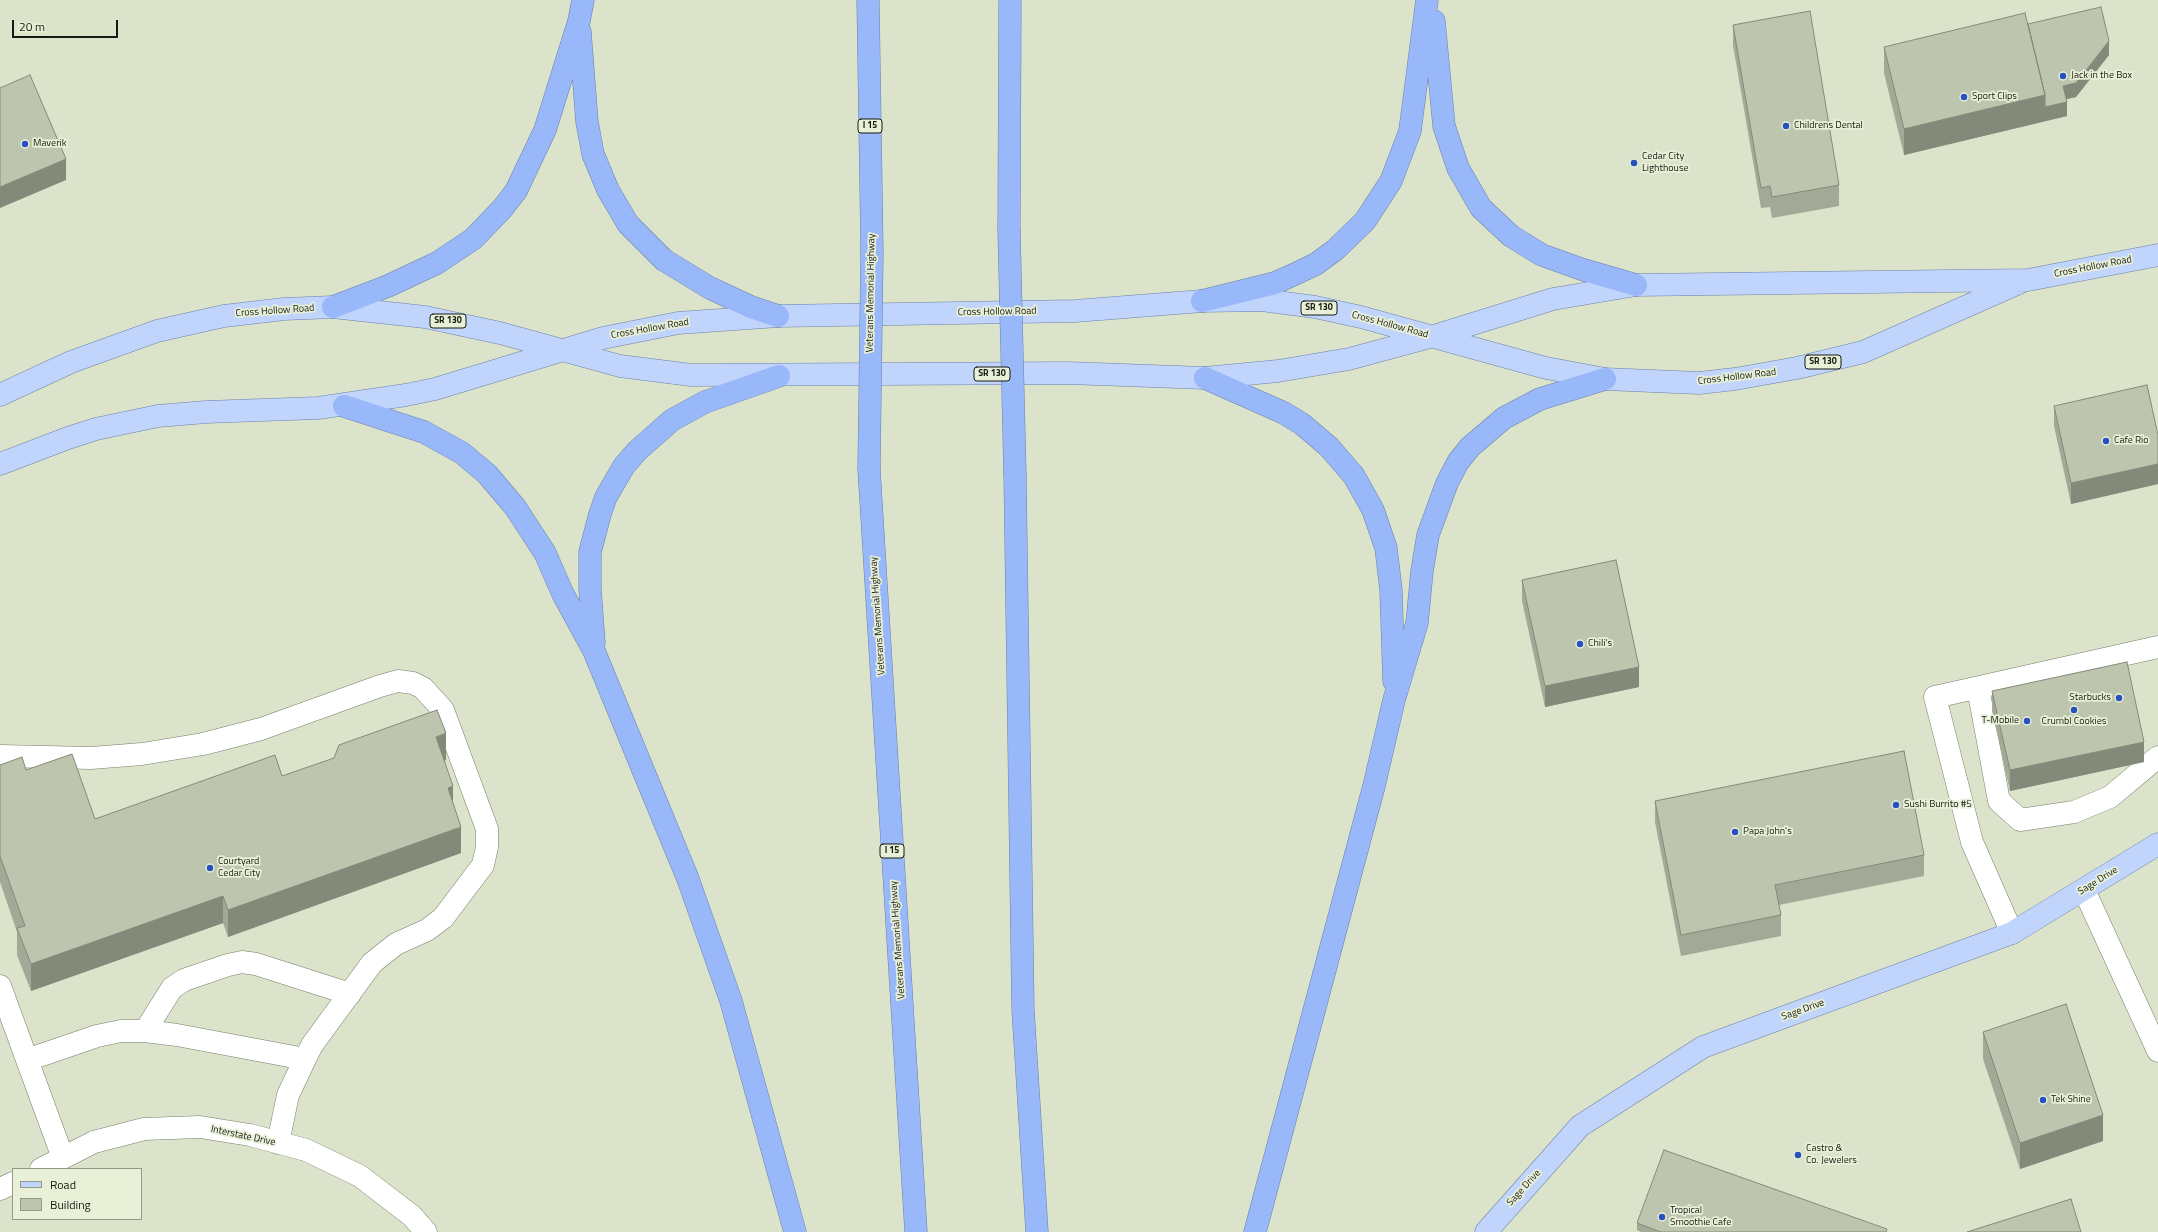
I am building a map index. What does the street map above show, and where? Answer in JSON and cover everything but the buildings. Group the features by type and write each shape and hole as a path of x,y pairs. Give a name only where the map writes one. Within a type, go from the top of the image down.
{"highway":[{"path":"333,308 388,286 437,263 473,239 498,214 516,191 537,150 550,115 579,21 583,0"},
{"name":"Veterans Memorial Highway","path":"868,0 872,252 869,470 916,1232"},
{"path":"1010,0 1009,230 1015,476 1023,1010 1037,1232"},
{"path":"1202,301 1275,283 1316,264 1352,235 1376,206 1392,181 1410,131 1427,0"},
{"path":"1432,0 1444,126 1458,168 1480,208 1512,236 1542,255 1580,269 1636,285"},
{"path":"579,21 589,138 600,173 617,207 641,238 664,260 710,288 751,307 778,316"},
{"path":"594,651 590,589 590,552 600,514 609,492 624,466 637,450 672,420 705,402 779,376"},
{"path":"1205,378 1284,413 1302,424 1330,447 1342,461 1365,494 1381,529 1390,570 1394,700"},
{"path":"1255,1232 1374,786 1394,700 1417,623 1422,571 1428,535 1444,488 1458,462 1487,431 1522,406 1569,389 1605,379"},
{"path":"344,406 424,432 462,453 487,474 515,507 536,537 594,651 681,860 718,960 745,1045 795,1232"}],"main road":[{"name":"Cross Hollow Road","path":"0,395 70,362 171,328 247,312 333,308 403,313 447,320 500,332 620,366 691,375 779,376 1068,373 1205,378 1251,375 1328,364 1434,336 1553,299 1636,285 2028,280 2158,255"},
{"name":"Cross Hollow Road","path":"0,464 68,438 158,416 199,412 344,406 436,388 560,350 664,325 778,316 1075,311 1202,301 1262,300 1315,307 1434,336 1524,363 1605,379 1635,382 1700,383 1735,379 1797,368 1863,352 2028,280"},
{"name":"Sage Drive","path":"1486,1232 1580,1126 1703,1047 2012,933 2158,844"}],"street":[{"path":"2012,933 1972,842 1935,697 2158,647"},
{"path":"0,756 91,758 142,754 203,744 261,729 380,686 398,681 413,683 423,688 434,699 448,720 487,829 487,847 484,865 443,918 427,930 396,944 372,963 312,1045 288,1095 278,1143"},
{"path":"1978,688 1999,801 2020,820 2074,812 2110,797 2158,757"},
{"path":"2084,890 2158,1051"},
{"path":"145,1031 172,988 184,980 228,965 242,962 256,964 350,994"},
{"path":"0,986 64,1158"},
{"path":"27,1060 97,1036 121,1031 145,1031 305,1059"},
{"name":"Interstate Drive","path":"43,1168 94,1142 144,1129 200,1127 250,1135 306,1150 360,1176 412,1216 426,1232"},
{"path":"0,1189 12,1183"}],"place":[{"name":"Jack in the Box","path":"2063,76"},
{"name":"Sport Clips","path":"1964,97"},
{"name":"Childrens Dental","path":"1786,126"},
{"name":"Maverik","path":"25,144"},
{"name":"Cedar City Lighthouse","path":"1634,163"},
{"name":"Cafe Rio","path":"2106,441"},
{"name":"Chili's","path":"1580,644"},
{"name":"Starbucks","path":"2119,698"},
{"name":"Crumbl Cookies","path":"2074,710"},
{"name":"T-Mobile","path":"2027,721"},
{"name":"Sushi Burrito #5","path":"1896,805"},
{"name":"Papa John's","path":"1735,832"},
{"name":"Courtyard Cedar City","path":"210,868"},
{"name":"Tek Shine","path":"2043,1100"},
{"name":"Castro & Co. Jewelers","path":"1798,1155"},
{"name":"Tropical Smoothie Cafe","path":"1662,1217"}]}
